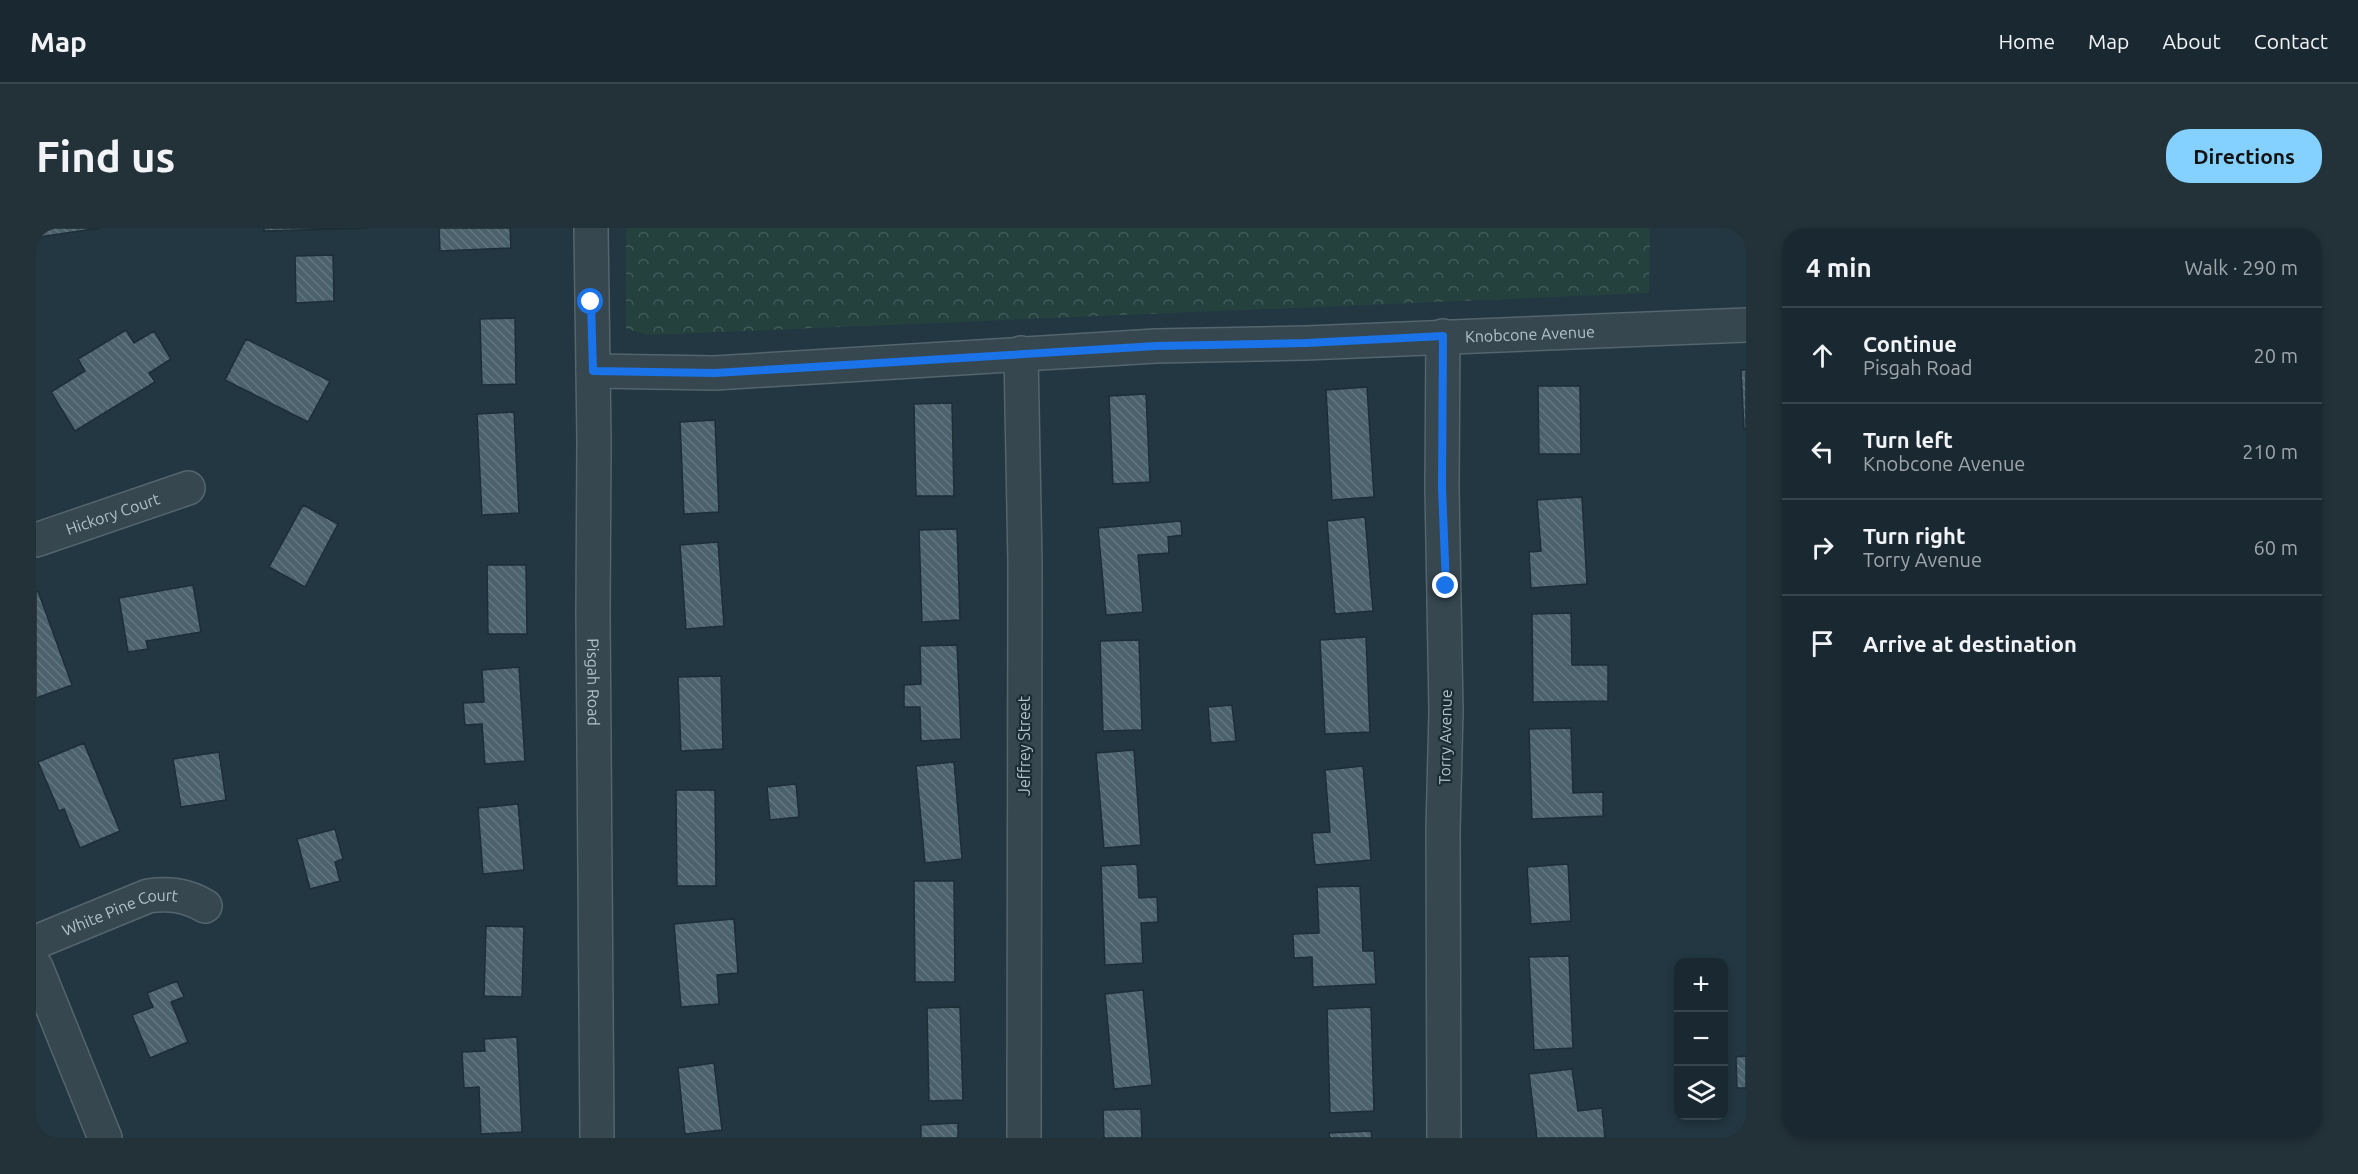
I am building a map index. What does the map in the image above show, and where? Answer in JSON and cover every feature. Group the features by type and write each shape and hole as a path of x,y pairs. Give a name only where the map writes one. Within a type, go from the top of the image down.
{"street":[{"name":"Pisgah Road","path":"591,228 597,1138"},
{"name":"Knobcone Avenue","path":"593,371 715,373 1156,346 1306,343 1746,325"},
{"name":"Torry Avenue","path":"1443,336 1442,488 1446,711 1443,830 1444,1138"},
{"name":"Jeffrey Street","path":"1021,353 1025,564 1024,1138"},
{"name":"Hickory Court","path":"36,540 188,488"},
{"name":"White Pine Court","path":"36,942 148,896 180,895 205,906"},
{"path":"36,967 105,1138"}],"green space":[{"path":"626,228 1650,228 1649,293 649,335 626,329"}],"building":[{"path":"38,228 100,228 39,237"},
{"path":"264,228 368,228 264,231"},
{"path":"439,228 510,228 511,248 440,251"},
{"path":"333,255 334,301 296,303 295,256"},
{"path":"515,318 516,384 482,385 480,319"},
{"path":"126,330 134,343 154,331 171,359 149,373 155,382 75,431 51,392 85,371 78,359"},
{"path":"246,339 330,381 308,422 225,380"},
{"path":"1741,370 1746,370 1746,429 1744,429"},
{"path":"1538,386 1580,386 1581,454 1539,454"},
{"path":"1367,387 1374,497 1332,500 1326,390"},
{"path":"1146,394 1150,482 1113,484 1109,396"},
{"path":"952,403 954,496 916,496 914,404"},
{"path":"514,412 519,513 482,515 477,414"},
{"path":"715,420 719,512 684,514 680,422"},
{"path":"1582,497 1587,584 1531,588 1529,552 1541,551 1537,500"},
{"path":"303,505 338,524 305,587 269,567"},
{"path":"1365,517 1373,611 1335,614 1327,521"},
{"path":"1181,521 1182,535 1168,537 1169,553 1138,555 1143,612 1106,615 1098,528"},
{"path":"957,529 960,620 922,622 919,530"},
{"path":"718,542 724,626 686,629 680,545"},
{"path":"487,565 526,565 527,634 488,634"},
{"path":"193,585 201,632 146,641 148,649 128,652 119,598"},
{"path":"38,591 72,685 36,698 36,592"},
{"path":"1571,613 1572,665 1608,665 1608,701 1533,702 1532,614"},
{"path":"1366,637 1370,732 1325,734 1320,640"},
{"path":"1139,640 1142,730 1103,731 1100,641"},
{"path":"957,645 961,739 921,741 920,707 904,707 904,685 921,684 920,646"},
{"path":"519,667 525,761 485,764 482,724 465,725 463,703 484,702 482,670"},
{"path":"721,676 723,749 681,751 678,677"},
{"path":"1232,705 1236,741 1211,743 1208,707"},
{"path":"1571,728 1573,793 1603,792 1603,816 1532,819 1529,729"},
{"path":"84,743 120,831 80,848 64,809 59,811 38,762"},
{"path":"1134,750 1141,845 1104,848 1096,753"},
{"path":"219,752 226,800 181,807 173,759"},
{"path":"954,762 962,859 925,863 916,766"},
{"path":"1363,766 1371,860 1315,865 1312,833 1330,832 1325,770"},
{"path":"796,784 799,817 770,820 767,787"},
{"path":"676,790 715,790 716,886 677,886"},
{"path":"518,804 524,870 483,874 478,808"},
{"path":"335,829 343,859 335,862 340,881 310,889 297,839"},
{"path":"1137,864 1139,898 1157,897 1158,922 1141,923 1143,963 1105,965 1101,866"},
{"path":"1568,864 1571,921 1531,924 1527,867"},
{"path":"914,881 954,881 955,982 915,982"},
{"path":"1360,886 1363,951 1374,951 1376,984 1313,987 1312,957 1294,958 1293,934 1319,933 1317,887"},
{"path":"734,919 738,973 717,975 719,1004 681,1007 674,924"},
{"path":"486,926 524,927 522,997 484,996"},
{"path":"1569,956 1573,1048 1534,1050 1529,957"},
{"path":"177,981 184,997 171,1002 188,1042 150,1058 132,1015 153,1007 147,993"},
{"path":"1143,990 1152,1085 1114,1089 1105,994"},
{"path":"960,1007 963,1100 929,1101 927,1008"},
{"path":"1371,1007 1374,1111 1330,1113 1327,1009"},
{"path":"517,1037 522,1132 481,1134 479,1087 464,1088 462,1052 485,1051 484,1039"},
{"path":"1746,1056 1746,1088 1737,1088 1736,1057"},
{"path":"714,1063 722,1130 685,1134 678,1068"},
{"path":"1572,1069 1578,1111 1602,1108 1605,1138 1537,1138 1529,1074"},
{"path":"1141,1109 1142,1138 1104,1138 1103,1110"},
{"path":"958,1123 958,1138 921,1138 921,1125"},
{"path":"1371,1131 1372,1138 1330,1138 1329,1133"}],"route":[{"path":"591,302 593,371 715,373 1156,346 1306,343 1443,336 1442,488 1446,586"}]}
